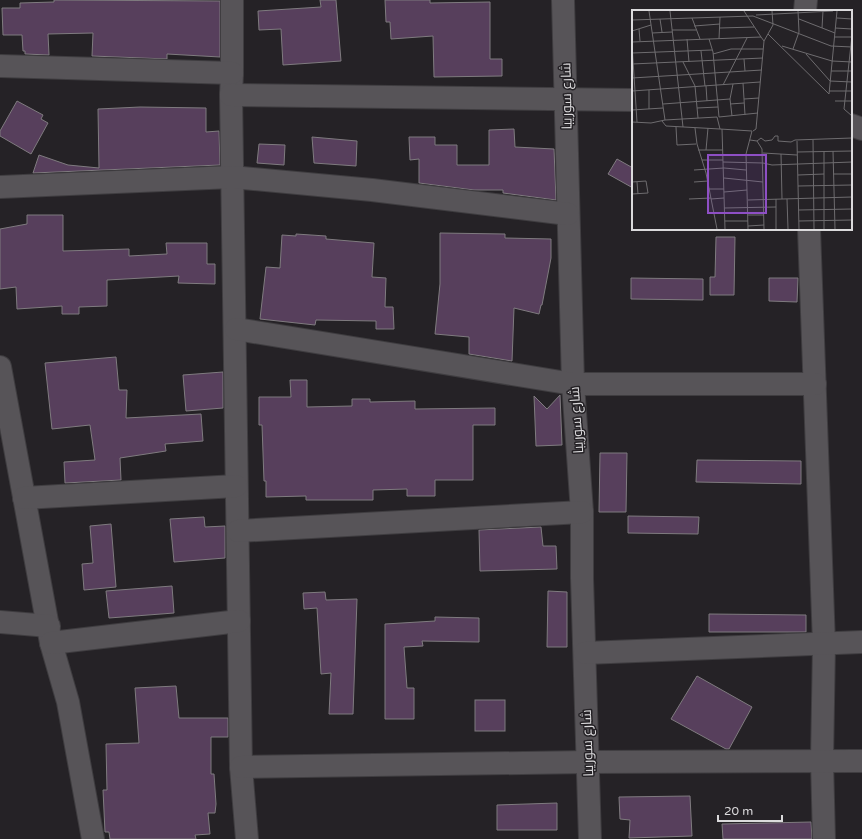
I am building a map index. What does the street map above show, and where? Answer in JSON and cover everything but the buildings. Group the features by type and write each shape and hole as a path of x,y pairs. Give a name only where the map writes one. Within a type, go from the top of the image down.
{"street":[{"path":"232,0 231,95 236,329 236,486 241,767 247,839"},
{"name":"شارع سوريبا","path":"563,0 573,384 582,512 582,578 590,839"},
{"path":"805,10 806,0"},
{"path":"0,66 232,72"},
{"path":"231,95 632,100"},
{"path":"852,125 862,129"},
{"path":"0,187 232,177 372,190 568,214"},
{"path":"809,230 824,644 822,761 824,839"},
{"path":"236,329 573,384 815,384"},
{"path":"0,370 50,634 68,702 93,839"},
{"path":"24,498 236,486"},
{"path":"238,531 582,512"},
{"path":"0,622 50,634 239,621"},
{"path":"585,653 862,642"},
{"path":"241,767 862,760"}]}
